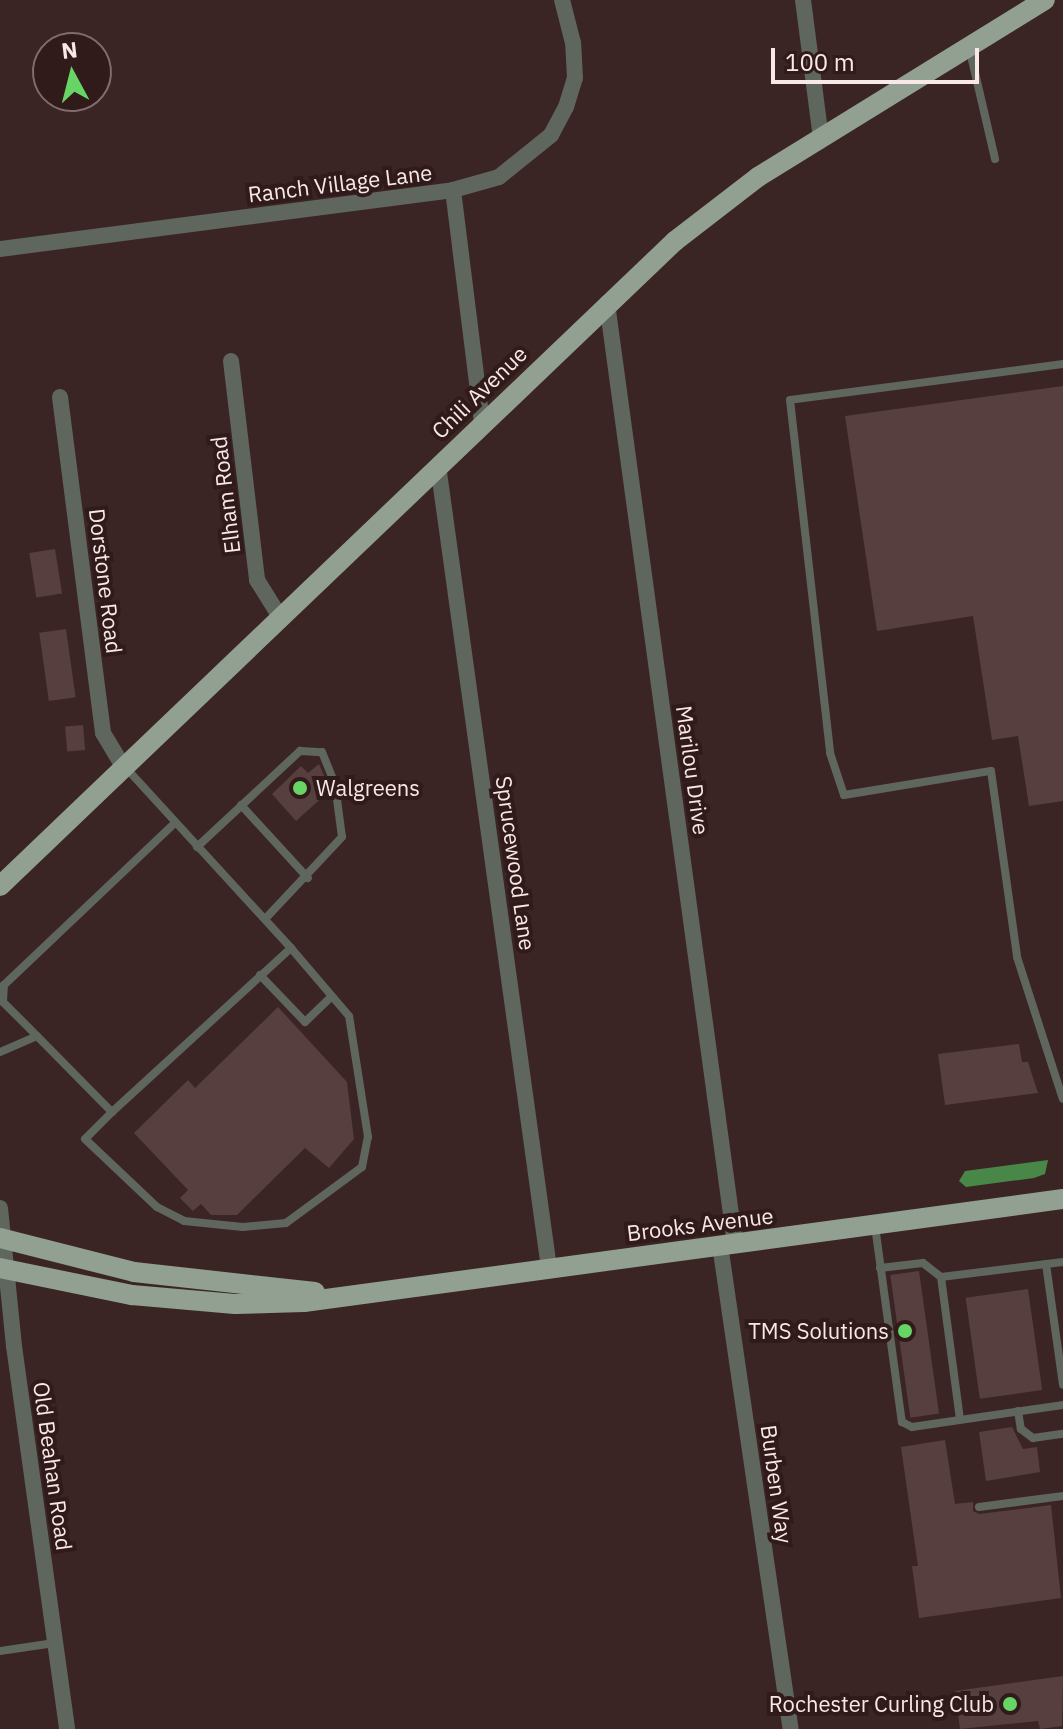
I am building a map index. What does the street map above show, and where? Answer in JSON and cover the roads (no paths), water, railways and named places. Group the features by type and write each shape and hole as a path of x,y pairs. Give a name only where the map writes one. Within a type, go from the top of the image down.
{"main road":[{"name":"Chili Avenue","path":"0,886 607,303 719,205 821,138 1045,0"},
{"name":"Brooks Avenue","path":"5,1270 132,1295 235,1304 304,1302 1063,1199"},
{"name":"Brooks Avenue","path":"2,1239 134,1272 343,1295"}],"street":[{"path":"453,190 499,177 551,135 575,78 573,43 562,0"},
{"path":"803,0 821,138"},
{"name":"Ranch Village Lane","path":"0,249 453,190 482,422"},
{"name":"Marilou Drive","path":"607,303 728,1244"},
{"name":"Elham Road","path":"231,361 257,580 280,617"},
{"name":"Dorstone Road","path":"60,397 103,733 123,766"},
{"name":"Sprucewood Lane","path":"438,465 549,1268"},
{"name":"Old Beahan Road","path":"0,1208 7,1347 67,1729"},
{"name":"Burben Way","path":"728,1244 791,1729"}],"lane":[{"path":"969,46 995,159"},
{"path":"1063,364 790,400 830,753 844,795 991,771 1017,957 1063,1099"},
{"path":"197,847 300,751 322,752 335,784 342,837 308,878 265,919"},
{"path":"123,766 265,919 291,948 349,1016 368,1137 362,1167 286,1223 243,1227 184,1221 157,1207 85,1139 291,948"},
{"path":"241,805 308,878"},
{"path":"112,1112 3,1002 4,985 175,823"},
{"path":"260,975 305,1022 332,996"},
{"path":"0,1052 37,1036"},
{"path":"875,1225 897,1415 912,1427 1063,1405"},
{"path":"941,1277 1063,1262"},
{"path":"880,1268 923,1263 941,1277 960,1419"},
{"path":"1046,1264 1063,1385"},
{"path":"1018,1411 1021,1429 1033,1438 1063,1434"},
{"path":"979,1507 1063,1496"},
{"path":"0,1651 55,1643"}],"place":[{"name":"Walgreens","path":"300,788"},
{"name":"TMS Solutions","path":"905,1331"},
{"name":"Rochester Curling Club","path":"1010,1704"}]}
